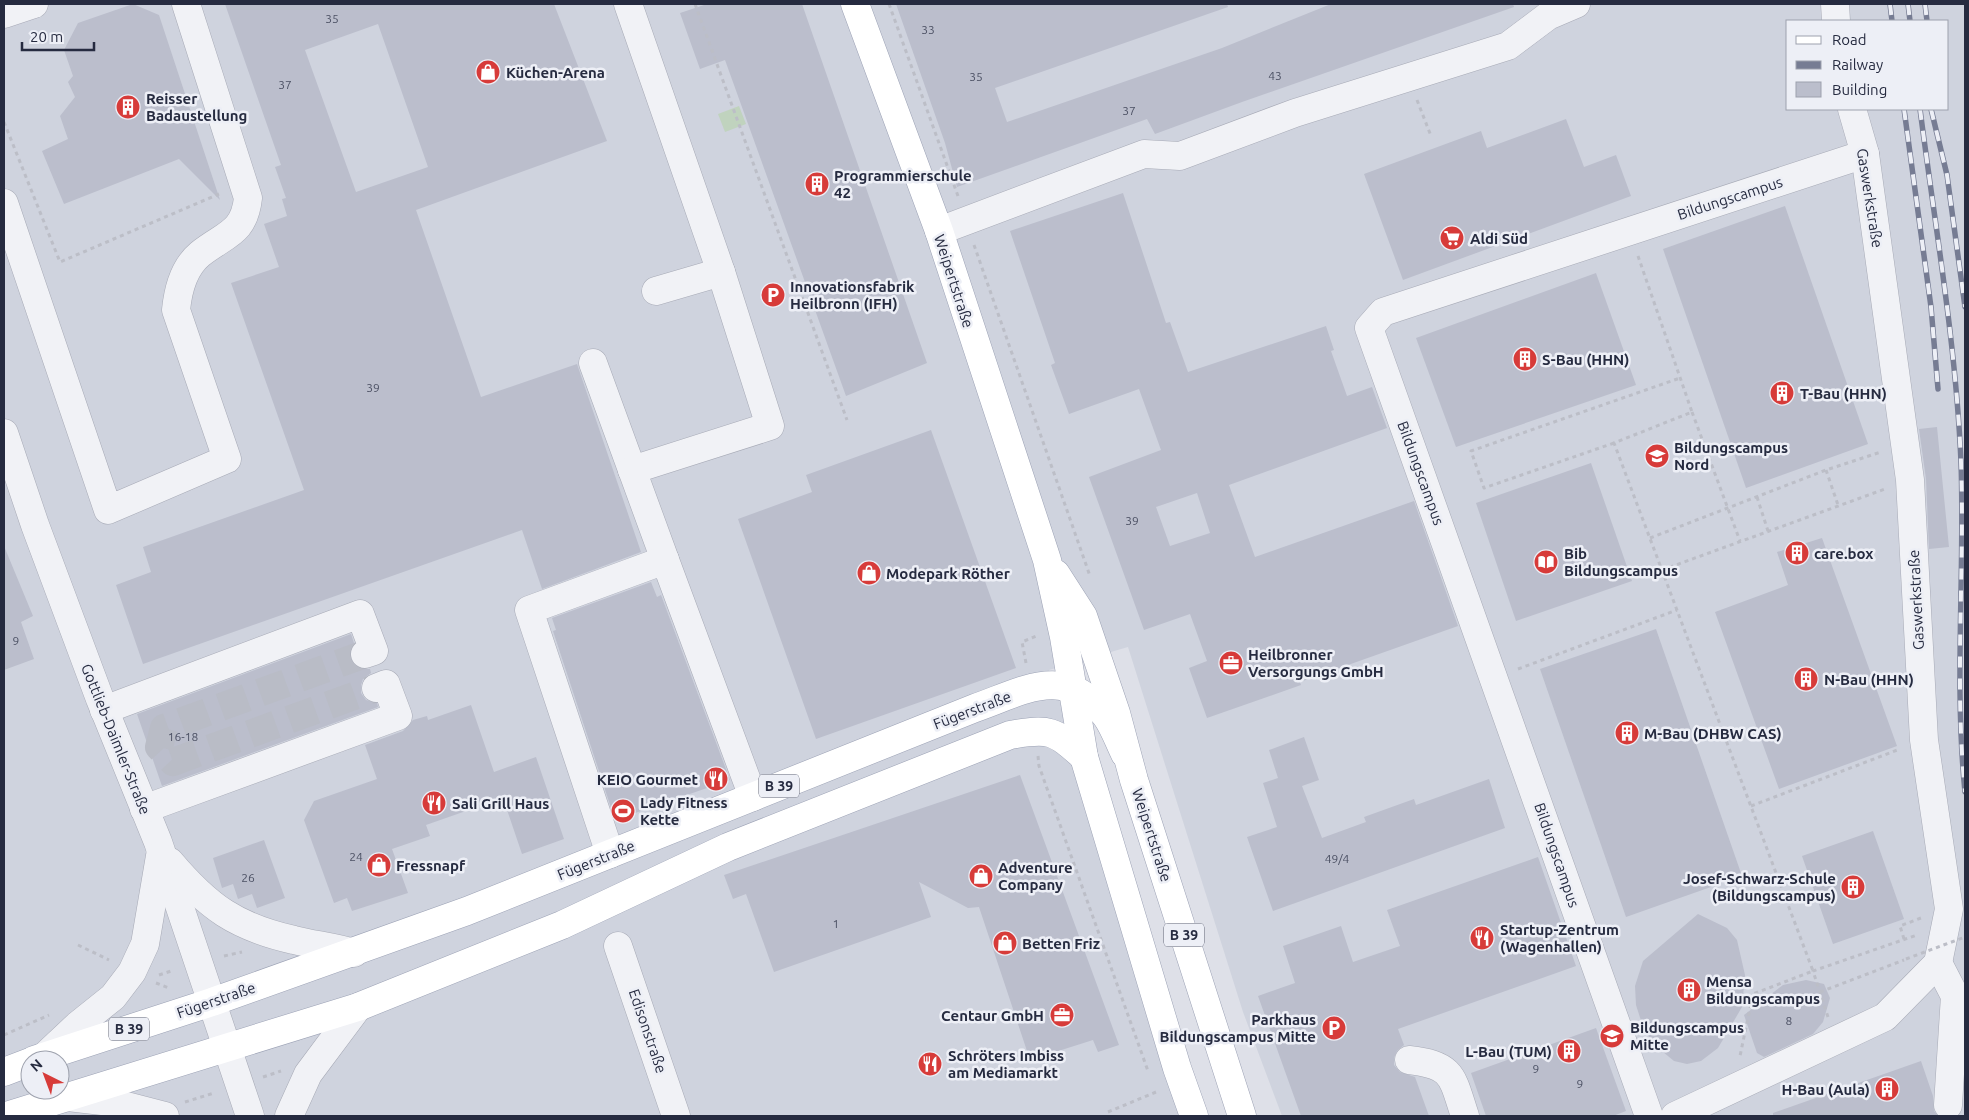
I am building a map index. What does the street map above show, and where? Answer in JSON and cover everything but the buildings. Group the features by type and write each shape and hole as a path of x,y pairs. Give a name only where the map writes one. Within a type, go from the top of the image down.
{"main road":[{"name":"Weipertstraße","path":"854,4 938,231 1047,560 1084,757 1177,1068 1194,1116"},
{"name":"Weipertstraße","path":"1047,560 1083,616 1116,713 1126,754 1242,1116"},
{"name":"Fügerstraße","path":"65,1050 354,953 1030,688 1050,684 1072,687"},
{"name":"B 39","path":"1072,687 1090,700 1106,717 1126,754"},
{"name":"B 39","path":"70,1096 358,1006 562,925 728,847 1010,735 1036,730 1060,735 1084,757"},
{"name":"Fügerstraße","path":"4,1072 20,1066"},
{"name":"B 39","path":"6,1116 58,1100"}],"street":[{"path":"4,14 34,4"},
{"path":"4,203 108,510 226,459 176,310 179,288 188,269 199,255 228,237 242,223 248,198 186,4"},
{"path":"628,4 721,272 770,426 632,470"},
{"path":"938,231 1144,154 1180,156 1295,114 1408,76 1508,46 1548,16 1576,4"},
{"path":"1835,4 1836,20"},
{"name":"Gaswerkstraße","path":"1852,110 1865,154 1910,480 1924,740 1949,909 1938,963"},
{"name":"Bildungscampus","path":"1649,1116 1369,328 1383,312 1865,154"},
{"path":"656,291 721,272"},
{"path":"593,363 753,797"},
{"name":"Gottlieb-Daimler-Straße","path":"4,433 35,525 104,710 161,852 227,1046"},
{"path":"610,854 529,610 665,560"},
{"path":"104,710 360,614 369,652 381,686 398,716 144,809"},
{"path":"161,852 194,891 235,921 262,932 332,946 354,953"},
{"path":"48,1050 113,997 132,972 145,944 161,852"},
{"name":"Edisonstraße","path":"618,946 676,1116"},
{"path":"1675,1116 1836,1042 1885,1017 1938,963 1955,996 1948,1105"},
{"path":"289,1116 308,1074 358,1006"},
{"path":"227,1046 250,1116"},
{"path":"1409,1060 1432,1064 1447,1072 1453,1082 1464,1116"},
{"path":"70,1097 111,1102 165,1116"}],"path":[{"path":"695,4 847,420"},
{"path":"889,4 1091,580"},
{"path":"1408,76 1431,136"},
{"path":"4,122 60,262 243,183"},
{"path":"1630,231 1692,412 1740,541"},
{"path":"1680,378 1471,451 1484,488 1692,412"},
{"path":"1614,442 1813,970 1836,1042"},
{"path":"1650,538 1826,470 1906,444"},
{"path":"1826,470 1838,506"},
{"path":"1662,570 1910,480"},
{"path":"1757,497 1768,531"},
{"path":"1494,678 1677,610"},
{"path":"1751,806 1924,740"},
{"path":"1732,1091 1753,994 1813,970 1924,933"},
{"path":"1820,992 1944,943 1965,937"},
{"path":"78,945 100,956"},
{"path":"1108,1112 1156,1092"}],"shaded area":[{"path":"4,4 1965,4 1965,1116 1282,1116 1243,1012 1128,647 1049,670 1202,1116 4,1116"}],"green space":[{"path":"739,106 746,124 725,132 718,114"}],"tunnel":[{"path":"365,654 164,728 159,747 173,762 376,688"}],"railway":[{"path":"1890,4 1892,20"},
{"path":"1908,4 1910,20"},
{"path":"1925,4 1927,20"},
{"path":"1904,110 1931,307 1938,389"},
{"path":"1920,110 1950,329 1961,462 1960,710 1965,792"},
{"path":"1931,110 1947,175 1965,307"}],"place":[{"name":"Küchen-Arena","path":"488,72"},
{"name":"Reisser Badaustellung","path":"128,107"},
{"name":"Programmierschule 42","path":"817,184"},
{"name":"Aldi Süd","path":"1452,238"},
{"name":"Innovationsfabrik Heilbronn (IFH)","path":"773,295"},
{"name":"S-Bau (HHN)","path":"1525,359"},
{"name":"T-Bau (HHN)","path":"1782,393"},
{"name":"Bildungscampus Nord","path":"1657,456"},
{"name":"care.box","path":"1797,553"},
{"name":"Bib Bildungscampus","path":"1546,562"},
{"name":"Modepark Röther","path":"869,573"},
{"name":"Heilbronner Versorgungs GmbH","path":"1231,663"},
{"name":"N-Bau (HHN)","path":"1806,679"},
{"name":"M-Bau (DHBW CAS)","path":"1627,733"},
{"name":"KEIO Gourmet","path":"716,779"},
{"name":"Sali Grill Haus","path":"434,803"},
{"name":"Lady Fitness Kette","path":"623,811"},
{"name":"Fressnapf","path":"379,865"},
{"name":"Adventure Company","path":"981,876"},
{"name":"Josef-Schwarz-Schule (Bildungscampus)","path":"1853,887"},
{"name":"Startup-Zentrum (Wagenhallen)","path":"1482,938"},
{"name":"Betten Friz","path":"1005,943"},
{"name":"Mensa Bildungscampus","path":"1689,990"},
{"name":"Centaur GmbH","path":"1062,1015"},
{"name":"Parkhaus Bildungscampus Mitte","path":"1334,1028"},
{"name":"Bildungscampus Mitte","path":"1612,1036"},
{"name":"L-Bau (TUM)","path":"1569,1051"},
{"name":"Schröters Imbiss am Mediamarkt","path":"930,1064"},
{"name":"H-Bau (Aula)","path":"1887,1089"}]}
